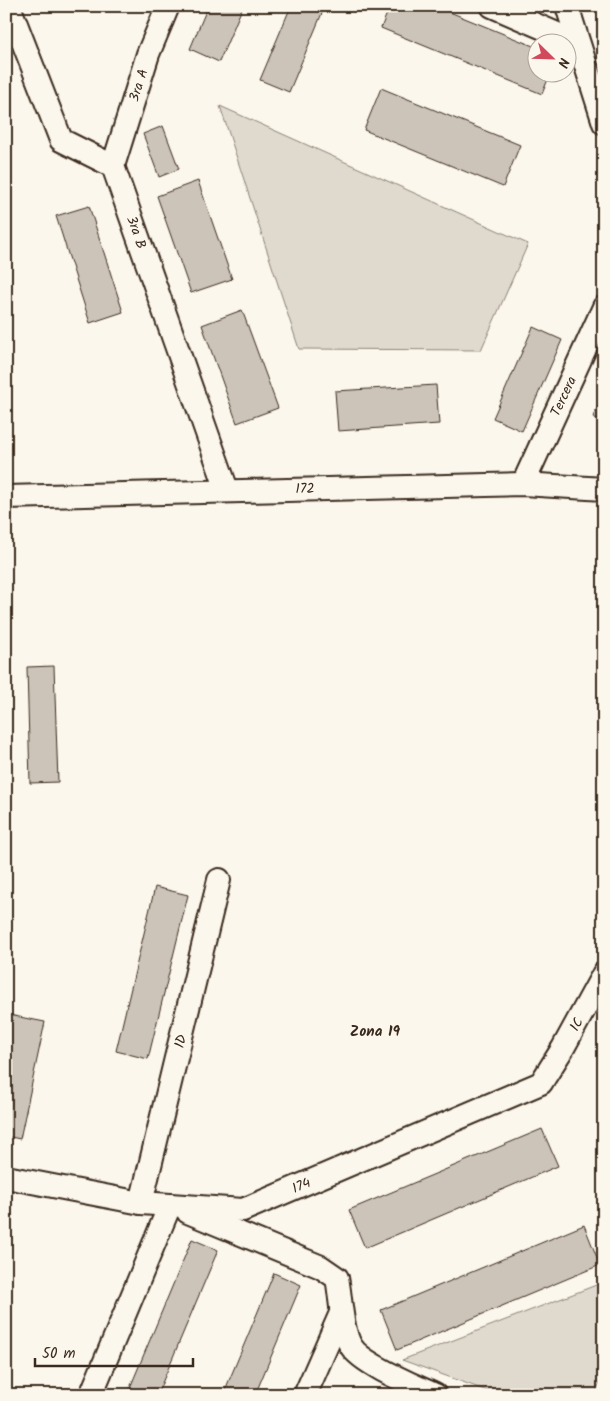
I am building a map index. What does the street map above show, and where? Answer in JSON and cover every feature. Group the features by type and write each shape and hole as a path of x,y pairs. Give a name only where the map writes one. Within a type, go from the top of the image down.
{"street":[{"path":"9,6 60,140 113,166"},
{"name":"3ra A","path":"113,166 148,54 168,6"},
{"path":"492,6 552,32"},
{"path":"567,6 575,32"},
{"path":"578,43 604,123"},
{"name":"3ra B","path":"113,166 228,490"},
{"name":"Tercera","path":"523,484 604,307"},
{"name":"172","path":"6,497 523,484 604,489"},
{"name":"1D","path":"141,1203 219,880"},
{"name":"1C","path":"563,1048 604,973"},
{"name":"174","path":"6,1177 141,1203 243,1210 541,1083 563,1048"},
{"path":"91,1395 170,1205 321,1266 337,1278 341,1313 351,1347 376,1367 435,1395"},
{"path":"305,1395 341,1313"}],"shaded area":[{"path":"220,106 528,244 481,350 299,349"},
{"path":"604,1282 604,1374 594,1395 493,1395 493,1393 402,1360"}],"building":[{"path":"208,6 243,6 219,62 190,49"},
{"path":"291,6 325,6 289,92 260,80"},
{"path":"390,6 435,6 528,44 528,82 547,82 542,94 381,28"},
{"path":"381,88 520,145 503,187 364,130"},
{"path":"163,126 179,169 159,177 143,134"},
{"path":"198,181 232,279 191,293 157,196"},
{"path":"89,206 123,312 90,323 56,216"},
{"path":"242,310 278,408 237,423 202,325"},
{"path":"533,327 562,340 522,431 493,418"},
{"path":"436,385 439,424 338,431 335,391"},
{"path":"604,393 604,422 593,417"},
{"path":"54,666 58,782 30,783 27,667"},
{"path":"155,887 188,895 148,1059 116,1051"},
{"path":"9,1015 45,1022 20,1139 6,1136 6,1030"},
{"path":"542,1129 558,1166 365,1248 349,1210"},
{"path":"584,1225 600,1265 397,1350 381,1310"},
{"path":"192,1239 218,1250 157,1395 127,1395"},
{"path":"274,1273 301,1285 255,1395 223,1395"}],"district":[{"name":"Zona 19","path":"375,1031"}]}
